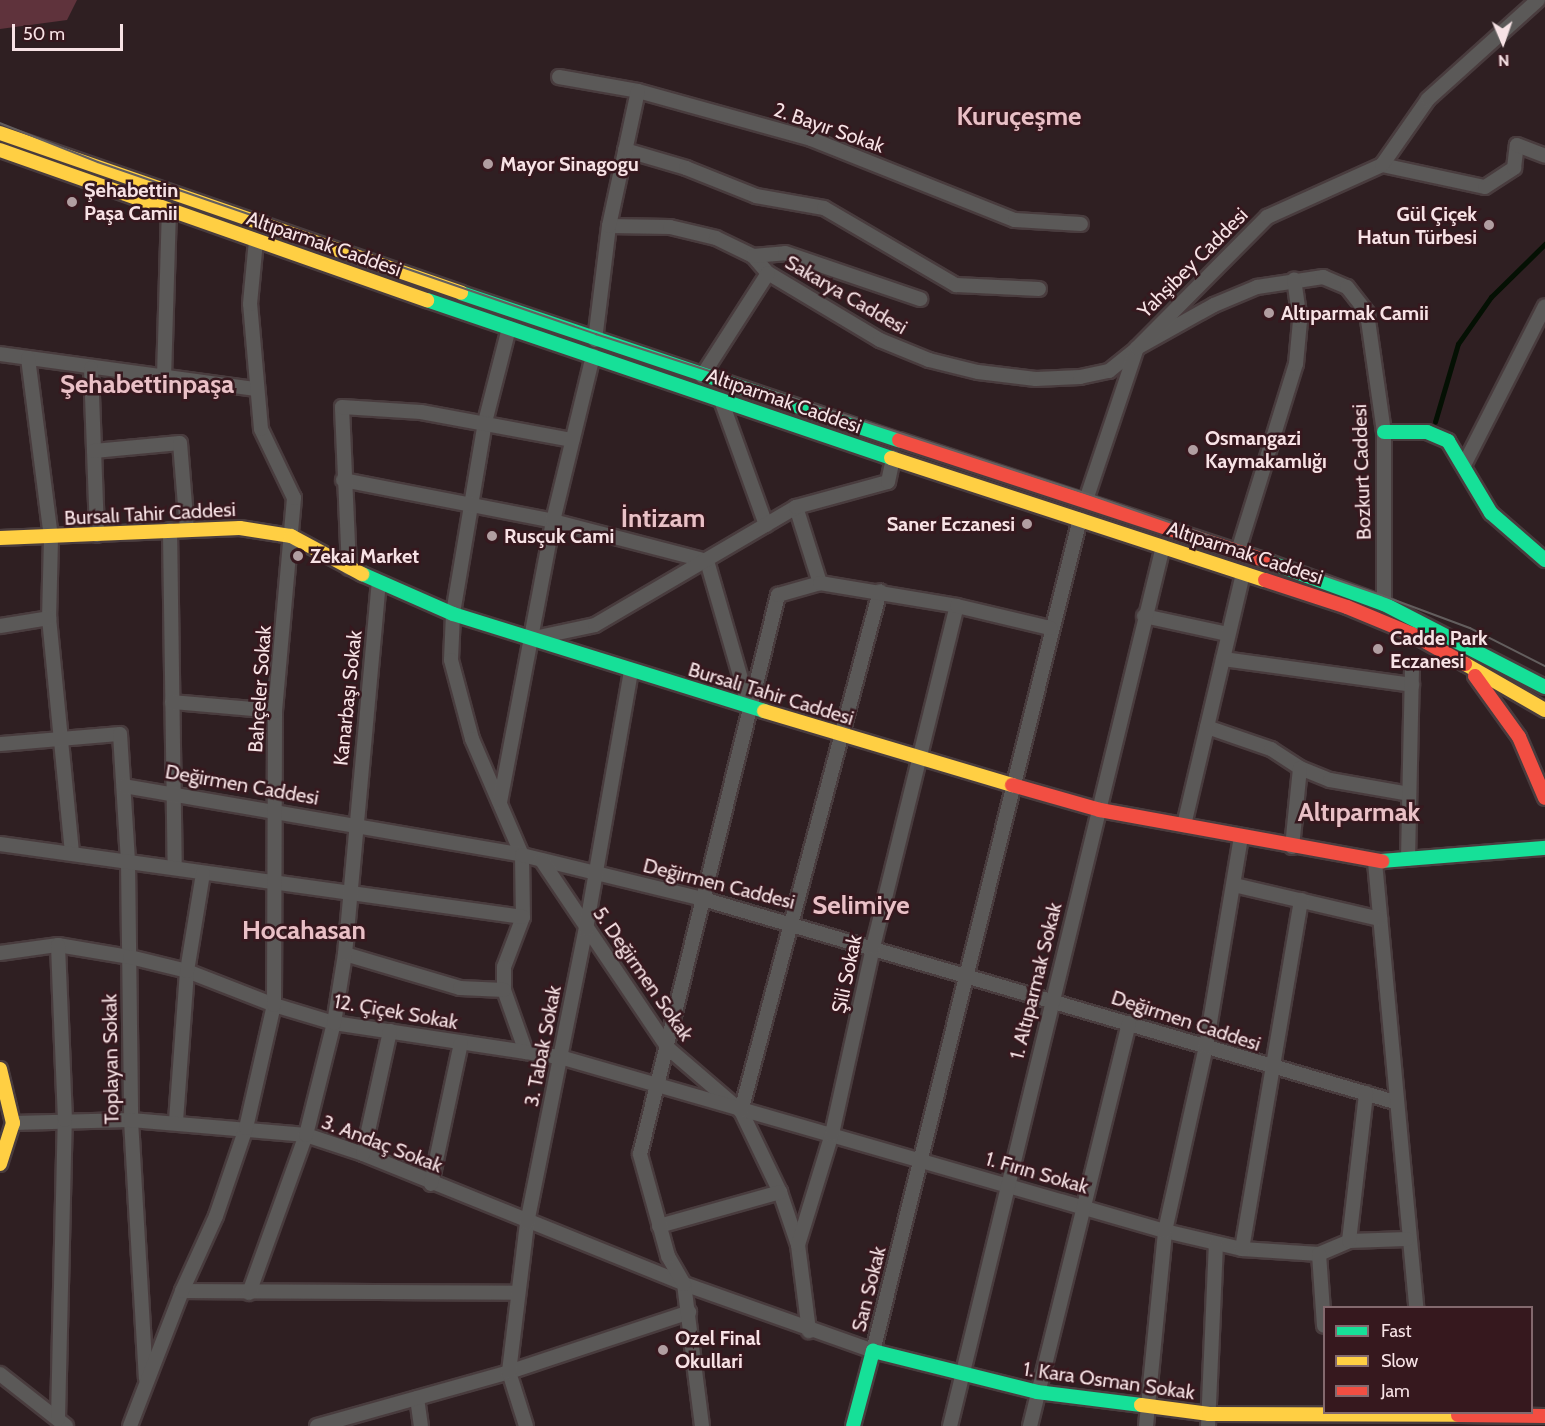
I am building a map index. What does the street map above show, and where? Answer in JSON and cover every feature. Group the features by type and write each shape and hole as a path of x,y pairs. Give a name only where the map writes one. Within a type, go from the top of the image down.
{"main road":[{"name":"Altıparmak Caddesi","path":"0,133 595,340 1238,551 1384,604 1545,687"},
{"name":"Altıparmak Caddesi","path":"0,150 169,212 721,400 1347,607 1412,634 1471,670 1545,710"},
{"path":"1384,432 1428,432 1448,441 1491,513 1545,560"},
{"name":"Bursalı Tahir Caddesi","path":"0,538 51,538 240,528 291,536 379,583 453,614 631,672 748,705 842,736 1100,810 1375,862 1545,848"},
{"path":"1471,670 1519,737 1545,798"},
{"path":"0,1069 13,1123 0,1164"},
{"name":"1. Kara Osman Sokak","path":"873,1352 1037,1392 1147,1408 1208,1420 1331,1414 1441,1418 1545,1416"},
{"name":"San Sokak","path":"853,1426 873,1352"}],"street":[{"path":"1538,0 1428,99 1382,165 1485,187 1514,168 1517,145 1545,156"},
{"name":"2. Bayır Sokak","path":"559,77 638,91 811,139 1015,220 1081,224"},
{"path":"595,340 609,226 638,91"},
{"path":"625,150 686,168 756,196 824,208 956,285 1039,289"},
{"name":"Yahşibey Caddesi","path":"1086,500 1137,348 1267,217 1382,165"},
{"path":"164,377 169,212"},
{"name":"Sakarya Caddesi","path":"609,226 670,227 716,238 753,256 768,273 880,340 929,360 978,372 1036,379 1080,377 1109,371 1137,348"},
{"name":"Bahçeler Sokak","path":"130,1426 182,1291 216,1216 246,1128 274,1005 277,884 274,809 275,711 294,498 261,429 255,389 250,304 256,241"},
{"path":"753,256 785,253 920,299"},
{"path":"702,376 768,273"},
{"name":"Bozkurt Caddesi","path":"1137,348 1214,305 1257,287 1294,279 1323,276 1347,287 1367,313 1384,432 1384,604"},
{"path":"1238,551 1296,363 1300,321 1294,279"},
{"path":"1464,465 1545,306"},
{"path":"509,328 485,422 453,614 451,660 472,739 522,855 523,917 504,967 504,990 526,1052"},
{"path":"0,354 255,389"},
{"path":"500,802 553,521 593,356"},
{"path":"27,358 51,538 49,618 72,854"},
{"path":"91,368 97,535"},
{"path":"721,400 766,525"},
{"path":"349,568 343,480 342,407 421,411 572,440"},
{"path":"94,451 180,442 187,530"},
{"path":"530,638 595,625 796,507 888,482 893,458"},
{"path":"343,480 553,521 707,561"},
{"path":"796,507 820,583"},
{"name":"San Sokak","path":"873,1352 970,975 1050,628 1080,519"},
{"path":"170,530 175,868"},
{"name":"1. Altıparmak Sokak","path":"950,1426 960,1375 1051,999 1100,810 1144,616 1163,546"},
{"path":"707,561 748,705"},
{"path":"1184,825 1243,573"},
{"name":"Kanarbaşı Sokak","path":"249,1293 306,1135 334,1023 345,954 355,824 379,583"},
{"path":"702,1426 684,1284 668,1256 640,1154 669,1049 748,705 778,595 820,583 880,591 957,606 1050,628"},
{"path":"741,1111 880,591"},
{"name":"Şili Sokak","path":"798,1245 832,1134 873,947 957,606"},
{"path":"1144,616 1227,634"},
{"path":"0,626 49,618"},
{"path":"1223,660 1412,685"},
{"path":"1408,859 1412,665"},
{"name":"3. Tabak Sokak","path":"526,1426 509,1372 527,1223 597,874 631,672"},
{"path":"172,702 275,711"},
{"path":"1207,727 1271,749 1300,768 1330,780 1409,794"},
{"name":"Toplayan Sokak","path":"61,739 120,734 128,861 131,1120 146,1384"},
{"path":"0,744 61,739"},
{"path":"1292,847 1300,768"},
{"name":"Değirmen Caddesi","path":"124,786 274,809 522,855 703,899 1051,999 1270,1068 1395,1102"},
{"path":"1146,1426 1165,1232 1206,1046 1241,837"},
{"path":"0,844 523,917"},
{"name":"5. Değirmen Sokak","path":"543,861 586,929 669,1049 741,1111 780,1192 798,1245 809,1331"},
{"path":"1375,862 1407,1239 1416,1306"},
{"path":"176,1122 188,971 203,873"},
{"path":"1234,885 1380,919"},
{"path":"1242,1249 1270,1068 1301,900"},
{"path":"58,945 65,1120 62,1422"},
{"name":"12. Çiçek Sokak","path":"0,952 58,945 130,957 188,971 274,1005 334,1023 560,1057 660,1085"},
{"path":"345,954 460,988 504,990"},
{"path":"1030,1426 1129,1023"},
{"path":"363,1154 390,1031"},
{"path":"431,1184 461,1043"},
{"name":"1. Fırın Sokak","path":"660,1085 741,1111 832,1134 1165,1232 1216,1244 1242,1249 1319,1254 1349,1241 1407,1239"},
{"path":"1349,1241 1366,1093"},
{"name":"3. Andaç Sokak","path":"13,1123 131,1120 176,1122 306,1135 363,1154 527,1223 684,1284"},
{"path":"659,1226 780,1192"},
{"path":"1208,1420 1216,1244"},
{"path":"1319,1254 1323,1312"},
{"name":"1. Kara Osman Sokak","path":"684,1284 809,1331 873,1352"},
{"path":"182,1291 518,1293"},
{"path":"317,1426 509,1372 689,1312"},
{"path":"0,1374 62,1422"},
{"path":"417,1398 421,1426"}],"shaded area":[{"path":"0,0 77,0 67,20 0,29"}],"waterway":[{"path":"1435,422 1458,344 1491,297 1545,244"}],"tram line":[{"path":"0,123 98,162 596,334 1088,494 1384,596 1470,628 1545,666"}],"traffic: fast":[{"path":"461,293 899,440"},
{"path":"427,300 891,458"},
{"path":"1384,432 1427,432 1448,441 1491,513 1545,560"},
{"path":"1269,562 1384,604 1545,687"},
{"path":"362,574 453,614 764,711"},
{"path":"1382,861 1545,848"},
{"path":"853,1426 873,1351 1037,1392 1141,1405"}],"traffic: slow":[{"path":"0,133 461,293"},
{"path":"0,150 427,300"},
{"path":"891,458 1265,580"},
{"path":"0,538 240,528 291,536 362,574"},
{"path":"1465,664 1545,710"},
{"path":"764,711 1012,785"},
{"path":"0,1069 13,1123 0,1164"},
{"path":"1141,1405 1209,1414 1458,1415"}],"traffic: jam":[{"path":"899,440 1269,562"},
{"path":"1265,580 1347,607 1412,634 1465,664"},
{"path":"1475,676 1519,737 1545,798"},
{"path":"1012,785 1100,810 1382,861"},
{"path":"1458,1415 1545,1416"}],"place":[{"name":"Mayor Sinagogu","path":"488,164"},
{"name":"Şehabettin Paşa Camii","path":"72,202"},
{"name":"Gül Çiçek Hatun Türbesi","path":"1489,225"},
{"name":"Altıparmak Camii","path":"1269,313"},
{"name":"Osmangazi Kaymakamlığı","path":"1193,450"},
{"name":"Saner Eczanesi","path":"1027,524"},
{"name":"Rusçuk Cami","path":"492,536"},
{"name":"Zekai Market","path":"298,556"},
{"name":"Cadde Park Eczanesi","path":"1378,649"},
{"name":"Ozel Final Okullari","path":"663,1350"}],"district":[{"name":"Kuruçeşme","path":"1019,117"},
{"name":"Şehabettinpaşa","path":"147,385"},
{"name":"İntizam","path":"663,519"},
{"name":"Altıparmak","path":"1359,813"},
{"name":"Selimiye","path":"861,906"},
{"name":"Hocahasan","path":"304,931"}]}
